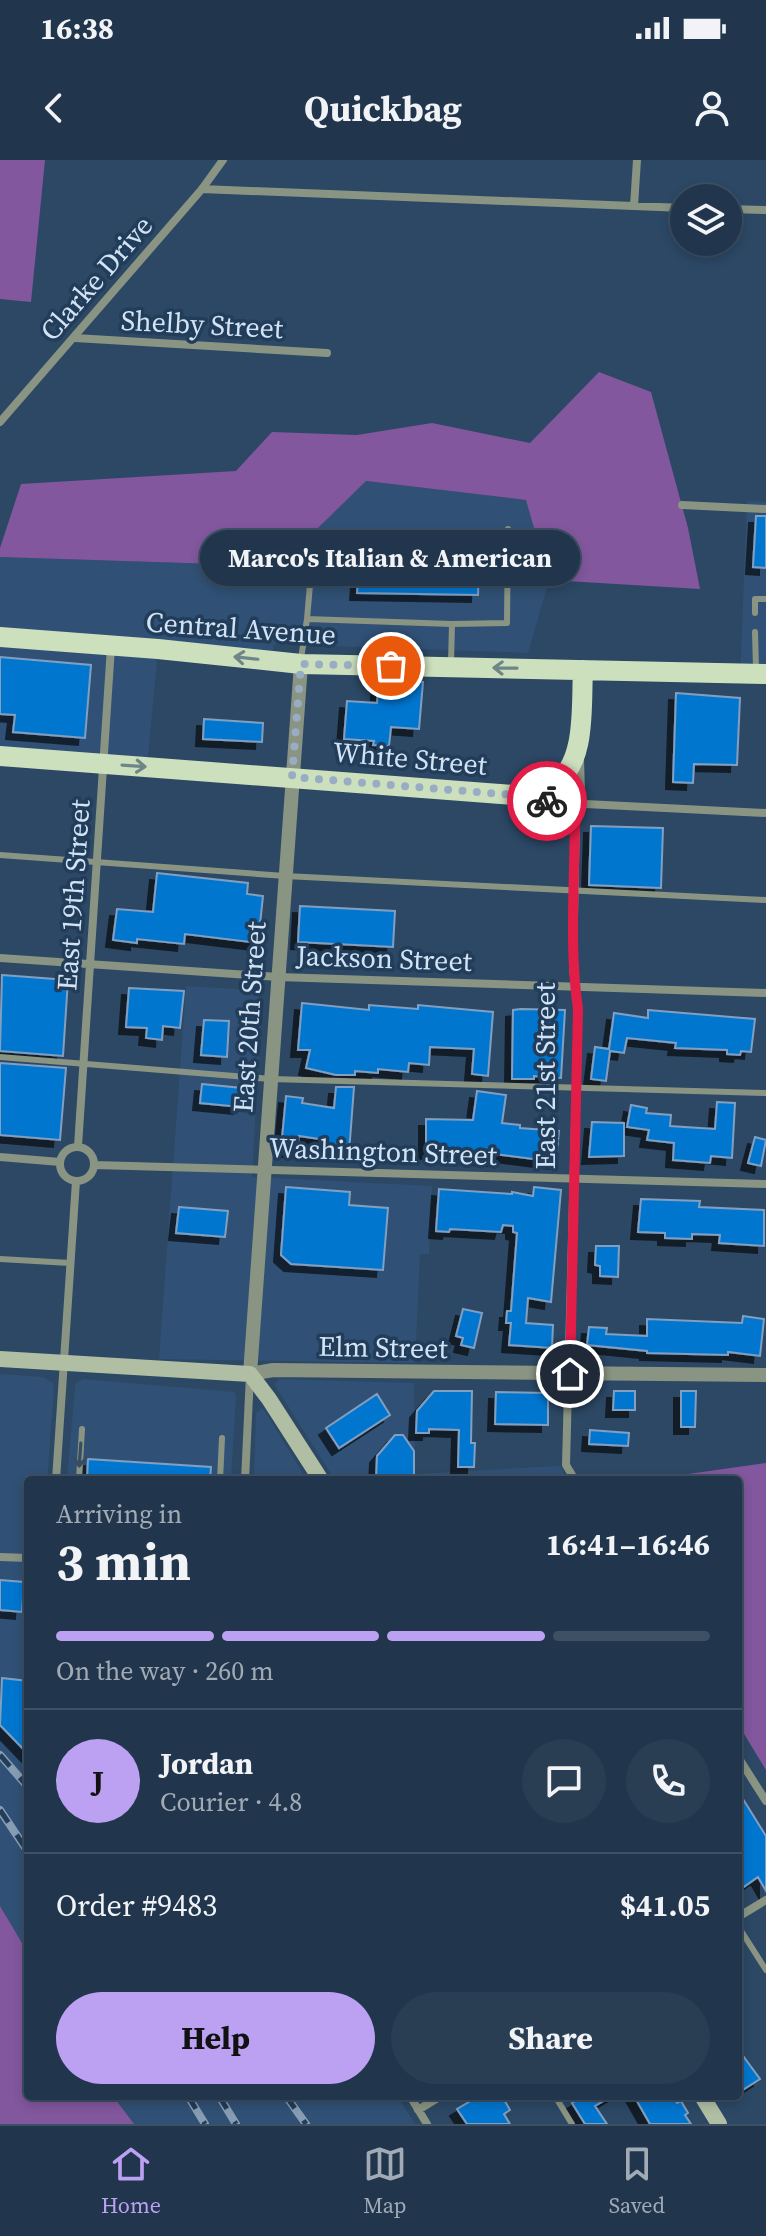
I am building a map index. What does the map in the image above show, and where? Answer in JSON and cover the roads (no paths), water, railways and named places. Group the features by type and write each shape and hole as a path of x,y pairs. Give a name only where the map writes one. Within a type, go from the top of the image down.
{"main road":[{"name":"Central Avenue","path":"0,637 301,664 761,674"},
{"name":"East 21st Street","path":"578,750 583,670"},
{"path":"514,795 527,787 551,785 562,778 572,768 578,750"},
{"name":"White Street","path":"0,756 514,795"},
{"name":"Elm Street","path":"0,1359 250,1374"},
{"path":"250,1374 318,1476"},
{"path":"704,2100 719,2124"}],"street":[{"name":"Clarke Drive","path":"0,422 202,189 223,160"},
{"path":"634,206 637,160"},
{"path":"202,189 670,207"},
{"path":"742,209 766,210"},
{"name":"Shelby Street","path":"75,338 327,353"},
{"path":"682,505 766,509"},
{"name":"East 19th Street","path":"78,1146 111,647"},
{"name":"East 20th Street","path":"250,1374 301,664"},
{"name":"East 21st Street","path":"573,1476 566,1465 578,1009 573,969 576,816 580,803 581,762 578,750"},
{"name":"White Street","path":"514,795 526,801 766,813"},
{"name":"Jackson Street","path":"0,958 278,977 766,993"},
{"path":"78,1146 88,1150 95,1165 91,1175 76,1181 66,1177 60,1162 66,1151 78,1146"},
{"path":"0,1157 60,1162"},
{"name":"Washington Street","path":"95,1165 766,1184"},
{"path":"56,1476 76,1181"},
{"name":"Elm Street","path":"250,1374 273,1370 766,1375"},
{"path":"245,1476 250,1374"},
{"path":"0,1557 24,1558"},
{"path":"742,1763 766,1801"},
{"path":"742,1915 766,1900"},
{"path":"412,2100 427,2124"},
{"path":"418,2110 434,2100"}],"lane":[{"path":"307,619 507,623 508,529"},
{"path":"301,664 314,539"},
{"path":"755,613 755,599 766,599"},
{"path":"451,667 452,624"},
{"path":"755,632 761,674"},
{"path":"755,642 766,642"},
{"path":"0,855 285,876 766,900"},
{"path":"0,1057 271,1079 766,1093"},
{"path":"0,1259 70,1263"},
{"path":"79,1476 82,1429"},
{"path":"220,1476 222,1438"},
{"path":"742,1932 766,1970"},
{"path":"557,2100 572,2124"}],"railway":[{"path":"0,1755 24,1782"},
{"path":"0,1810 24,1846"},
{"path":"190,2100 205,2124"},
{"path":"221,2100 236,2124"},
{"path":"289,2100 306,2124"}],"place":[{"name":"Marco's Italian & American","path":"391,666"}]}
